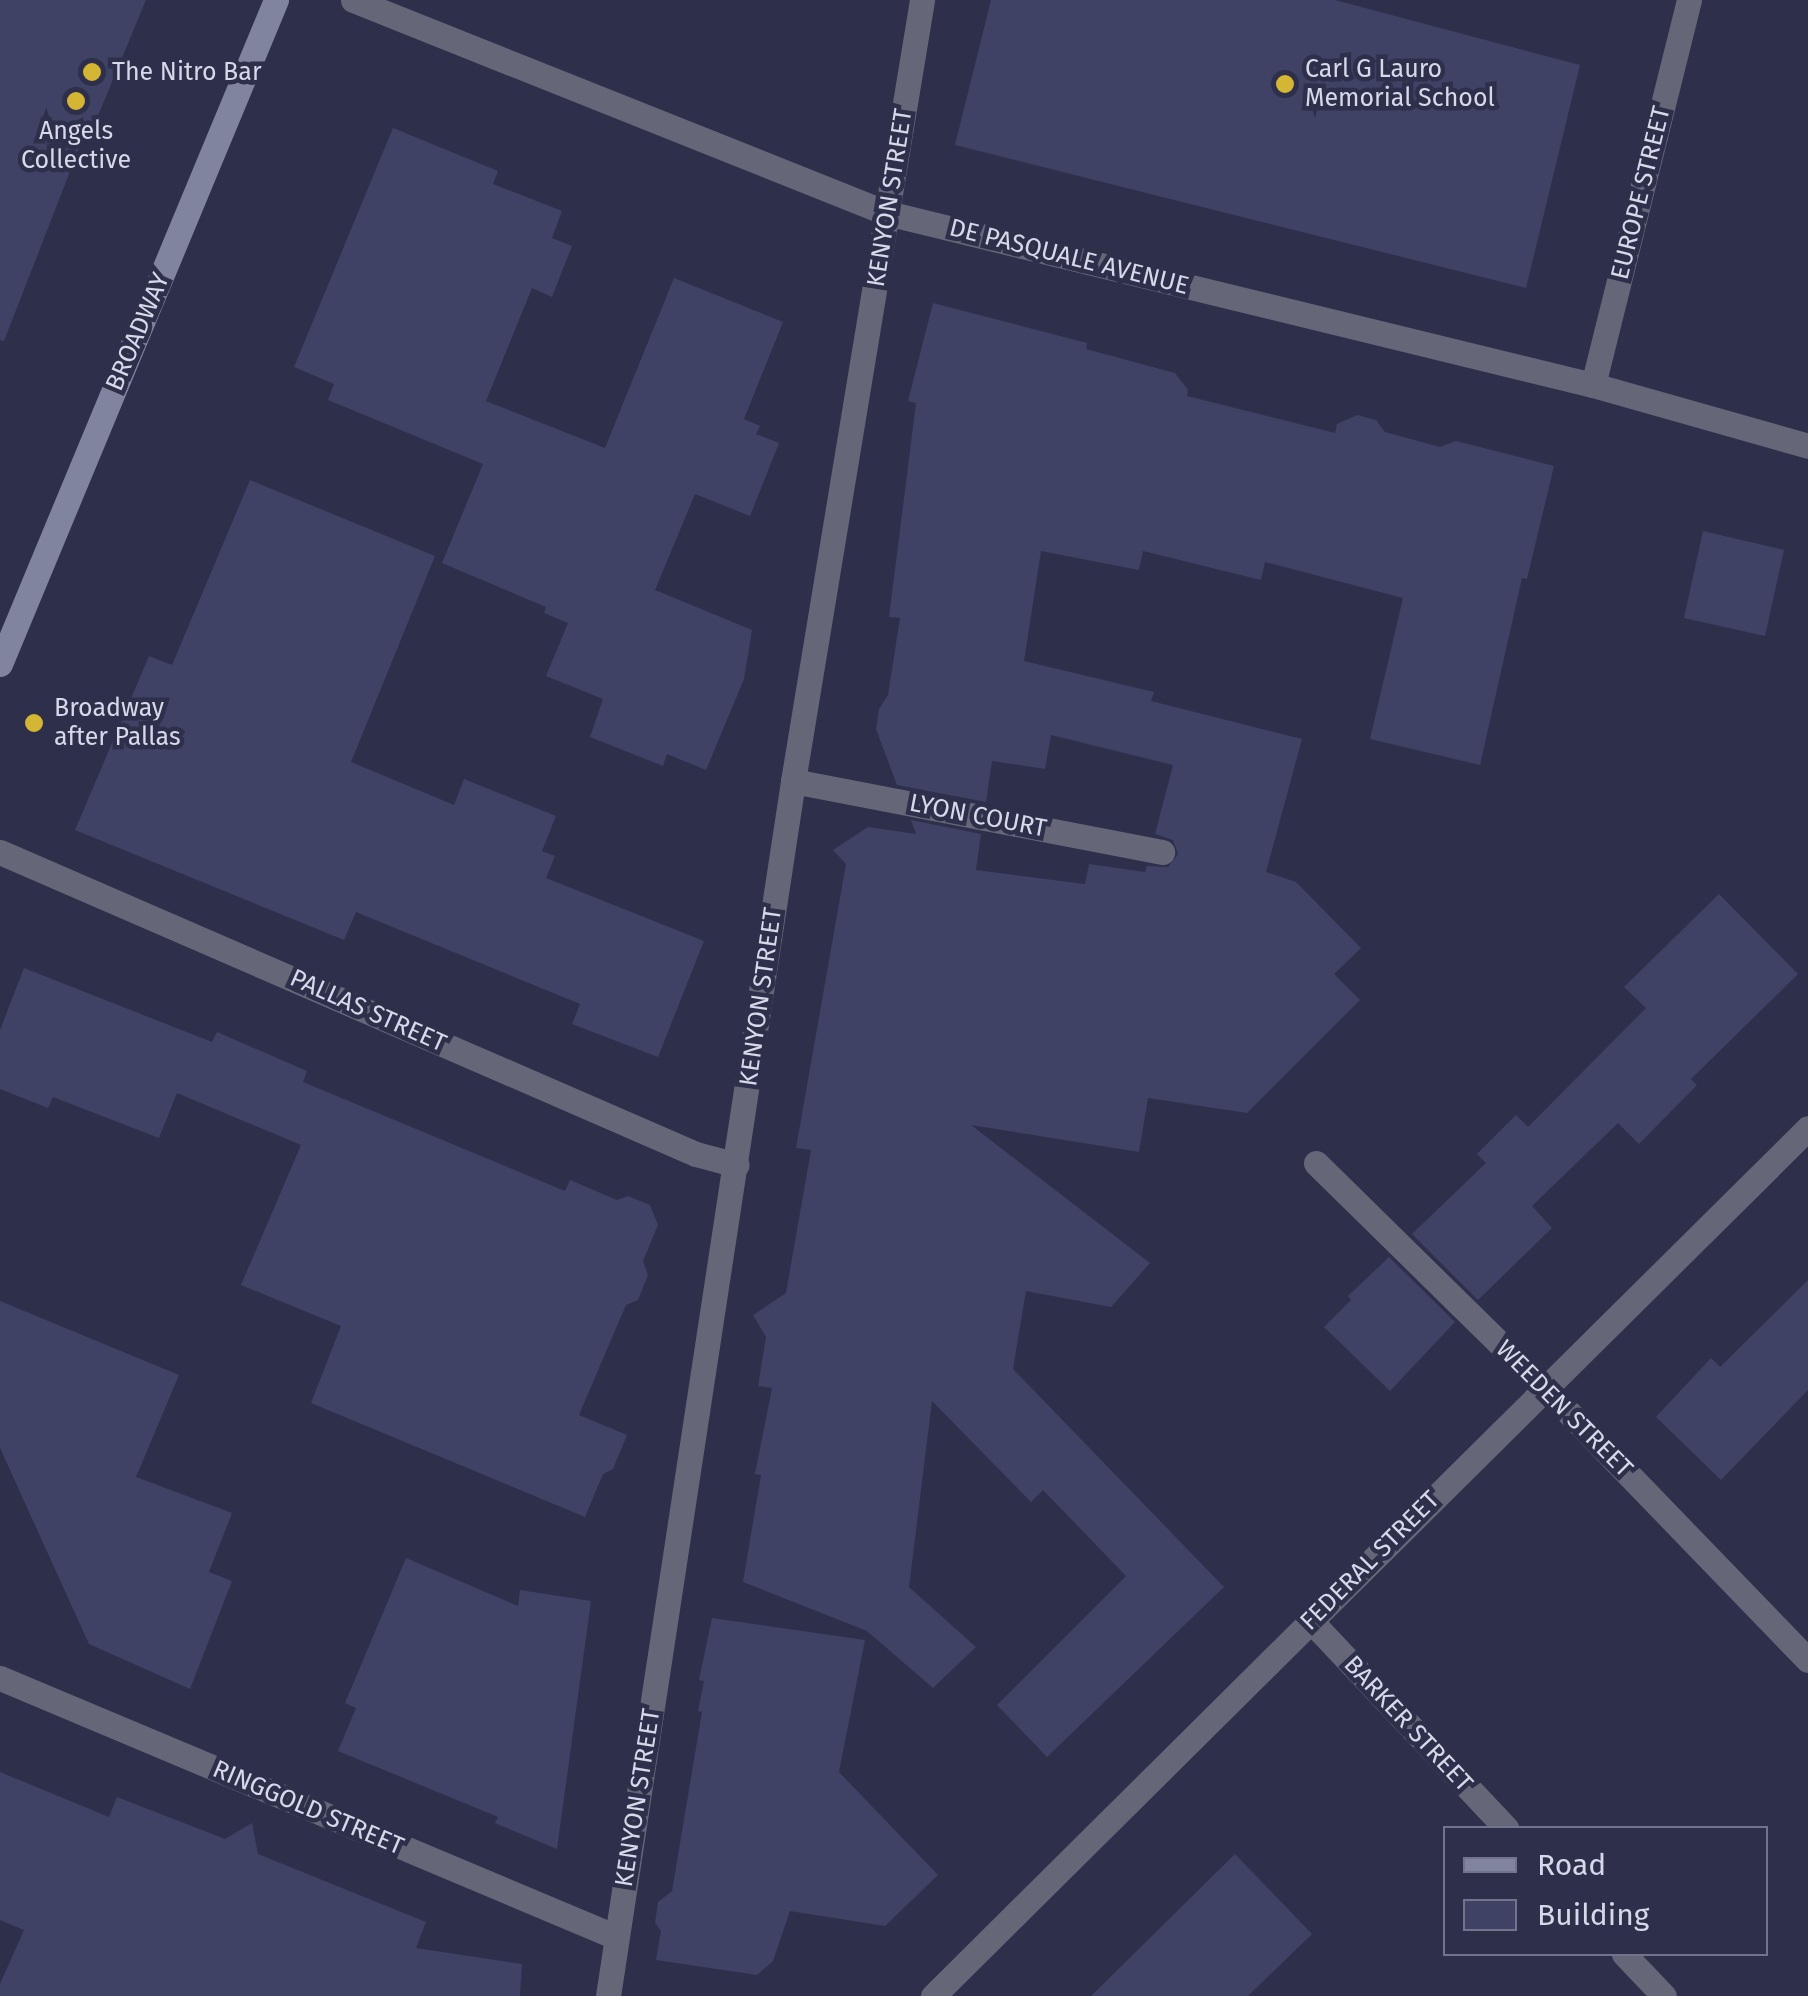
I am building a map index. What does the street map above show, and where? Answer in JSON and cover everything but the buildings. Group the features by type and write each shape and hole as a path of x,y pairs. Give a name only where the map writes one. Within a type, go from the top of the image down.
{"main road":[{"name":"BROADWAY","path":"0,664 276,0"}],"street":[{"name":"DE PASQUALE AVENUE","path":"353,0 888,213 1593,386 1808,446"},
{"name":"KENYON STREET","path":"608,1996 738,1165 793,780 922,0"},
{"name":"EUROPE STREET","path":"1593,386 1689,0"},
{"name":"LYON COURT","path":"793,780 1162,852"},
{"name":"PALLAS STREET","path":"0,852 696,1154 738,1165"},
{"name":"FEDERAL STREET","path":"933,1996 1545,1388 1805,1136"},
{"name":"WEEDEN STREET","path":"1316,1163 1545,1388 1808,1660"},
{"name":"BARKER STREET","path":"1310,1620 1504,1826"},
{"name":"RINGGOLD STREET","path":"0,1678 616,1937"},
{"path":"1626,1956 1664,1996"}],"place":[{"name":"The Nitro Bar","path":"92,72"},
{"name":"Carl G Lauro Memorial School","path":"1285,84"},
{"name":"Angels Collective","path":"76,101"},
{"name":"Broadway after Pallas","path":"34,723"}]}
